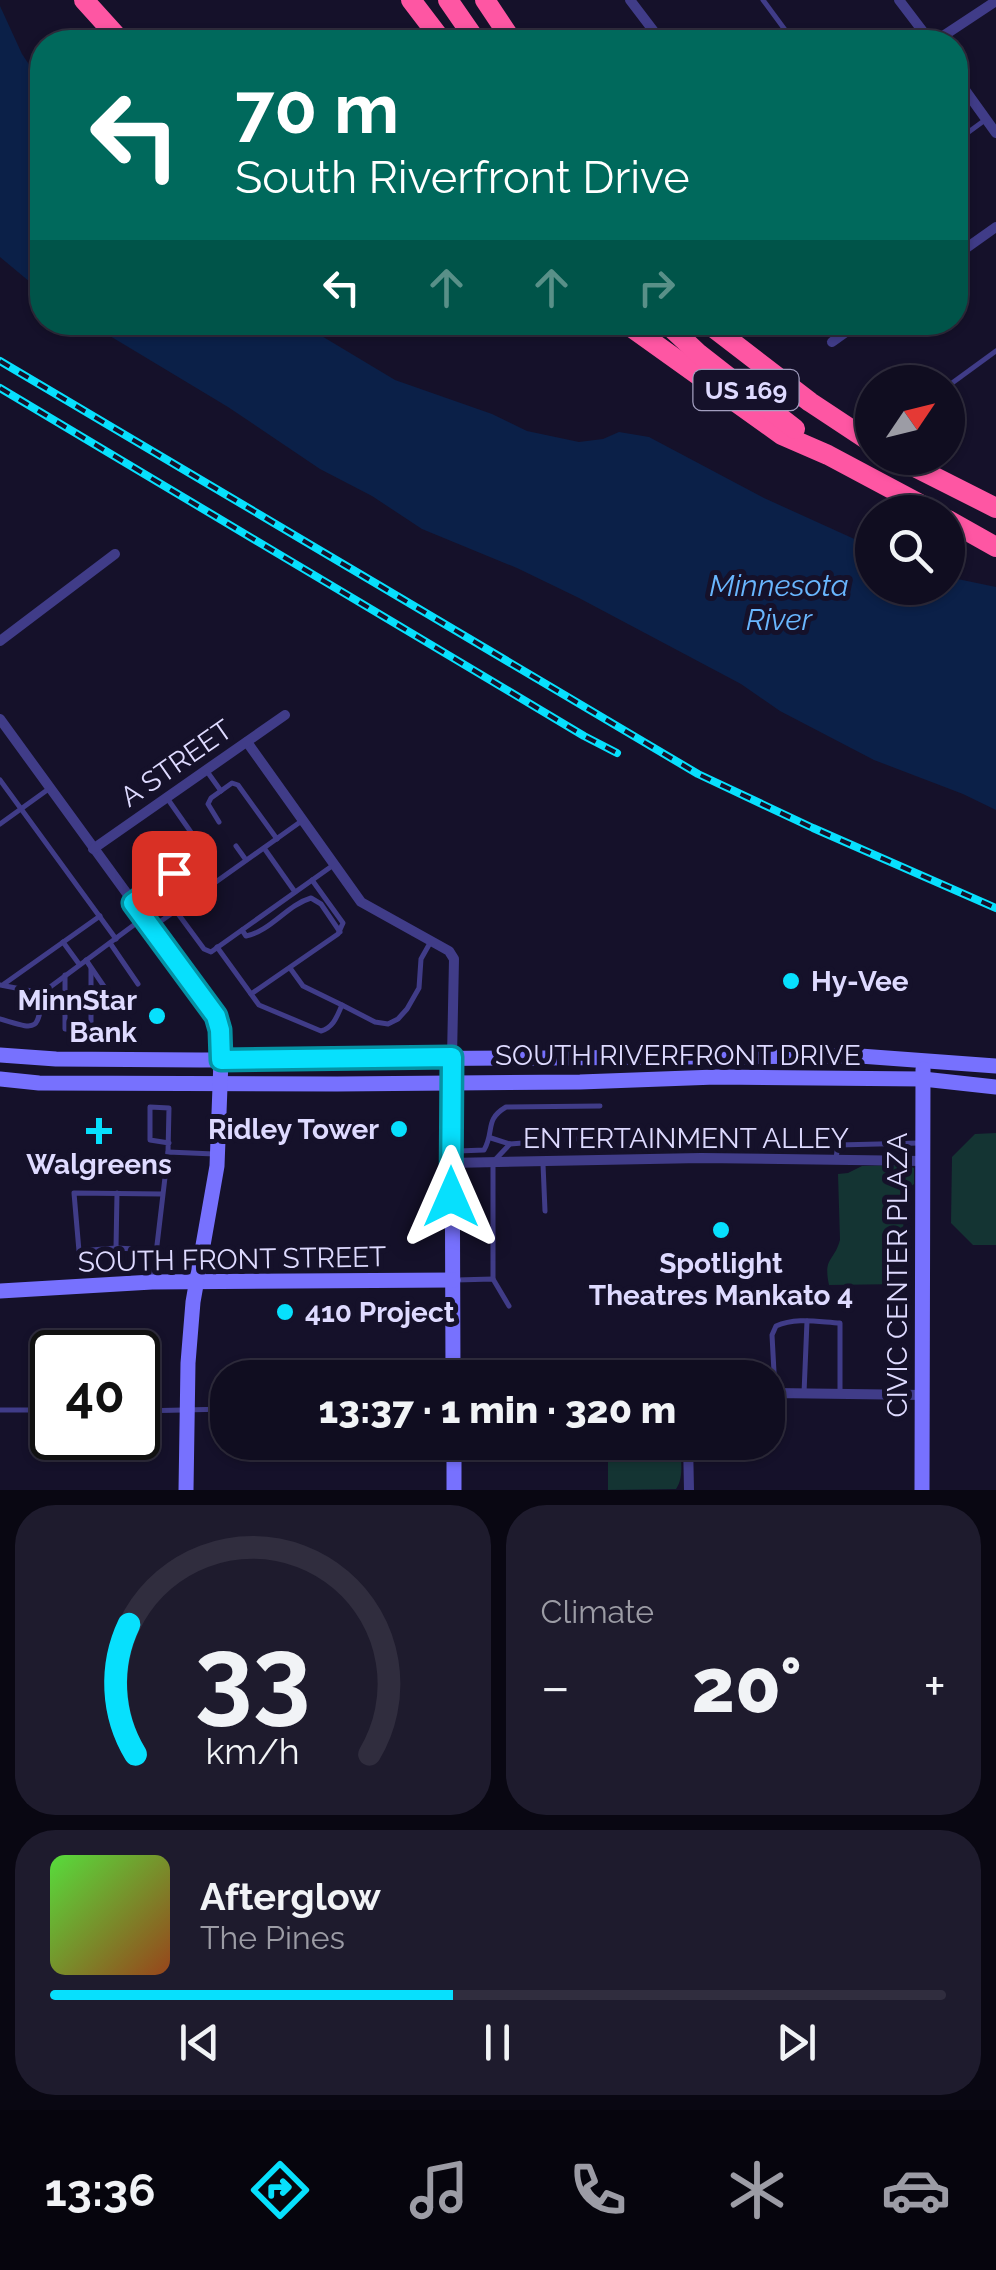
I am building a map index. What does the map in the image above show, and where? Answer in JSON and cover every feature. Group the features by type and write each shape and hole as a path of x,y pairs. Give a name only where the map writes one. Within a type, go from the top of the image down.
{"highway":[{"path":"84,0 111,30"},
{"path":"412,0 434,30"},
{"path":"448,0 469,30"},
{"path":"485,0 505,30"},
{"path":"642,335 782,435 828,455"},
{"name":"US 169","path":"679,335 828,455 903,495"},
{"name":"US 169","path":"722,335 855,432"},
{"path":"731,335 764,368"},
{"path":"931,475 996,508"},
{"path":"965,525 996,537"},
{"path":"965,528 996,547"}],"main road":[{"name":"SOUTH RIVERFRONT DRIVE","path":"0,1055 221,1060 860,1056 996,1066"},
{"path":"452,1057 453,1360"},
{"name":"CIVIC CENTER PLAZA","path":"922,1059 922,1490"},
{"path":"186,1490 188,1363 196,1282 218,1154 221,1060"},
{"name":"SOUTH RIVERFRONT DRIVE","path":"0,1079 39,1083 220,1084 580,1082 716,1077 923,1079 996,1087"},
{"name":"SOUTH FRONT STREET","path":"0,1291 152,1282 453,1280"},
{"path":"454,1460 454,1490"}],"street":[{"path":"630,0 653,30"},
{"path":"900,0 923,30"},
{"path":"951,30 996,2"},
{"path":"968,94 996,133"},
{"path":"968,247 996,227"},
{"path":"832,342 842,335"},
{"path":"0,642 115,554"},
{"name":"A STREET","path":"94,849 285,715"},
{"path":"0,718 216,1016 221,1060"},
{"path":"246,742 361,902 449,951 454,959 452,1057"},
{"name":"ENTERTAINMENT ALLEY","path":"451,1157 493,1162 700,1158 922,1161"},
{"path":"785,1394 922,1395"},
{"path":"688,1460 689,1490"}],"lane":[{"path":"762,0 785,30"},
{"path":"968,133 986,120"},
{"path":"965,374 996,351"},
{"path":"206,770 221,791"},
{"path":"0,780 100,916 138,984"},
{"path":"219,822 208,804 232,783 238,785 277,839"},
{"path":"0,824 50,788"},
{"path":"133,903 201,854 202,848 166,798"},
{"path":"1,985 42,992 113,941 176,910 303,820"},
{"path":"236,846 246,861"},
{"path":"264,848 296,892"},
{"path":"176,910 210,952 334,864"},
{"path":"251,994 340,932 343,923 312,880"},
{"path":"242,930 246,936 255,934 299,902 311,898 321,904 340,932"},
{"path":"1,985 100,916"},
{"path":"290,968 303,986 375,1022 388,1024 407,1009 419,988 421,959 431,941"},
{"path":"63,942 91,968 118,1007"},
{"path":"217,947 259,1005 322,1031 332,1026 342,1005"},
{"path":"91,968 91,1031"},
{"path":"65,976 65,1029 115,1033 118,1030"},
{"path":"0,1019 22,1027 38,1023 42,992"},
{"path":"451,1157 484,1150 491,1138 491,1121 506,1107 600,1106"},
{"path":"152,1282 169,1143 169,1108 150,1107 150,1140 169,1143"},
{"path":"491,1138 510,1144 600,1137"},
{"path":"836,1160 838,1145 922,1143"},
{"path":"509,1306 493,1279 493,1162 510,1144"},
{"path":"168,1152 218,1154"},
{"path":"542,1161 544,1211"},
{"path":"155,1250 79,1251 74,1193 162,1194"},
{"path":"116,1248 117,1193"},
{"name":"SOUTH FRONT STREET","path":"453,1280 493,1279"},
{"path":"772,1360 776,1326 789,1321 840,1323 840,1394"},
{"path":"804,1393 808,1321"},
{"path":"160,1411 210,1409"},
{"path":"0,1410 30,1410"}],"green space":[{"path":"996,1133 996,1245 973,1245 951,1223 952,1157 975,1134"},
{"path":"862,1166 914,1168 914,1184 903,1192 904,1284 829,1285 828,1264 840,1240 838,1174"},
{"path":"608,1460 681,1460 676,1489 608,1490"}],"water":[{"path":"0,6 30,66 30,282 0,257"},
{"name":"Minnesota River","path":"108,335 320,335 395,380 492,414 527,431 579,442 619,432 649,437 764,498 855,539 855,605 965,605 965,581 996,587 996,810 874,760 579,598 422,529 372,496 320,469 228,407"}],"railway":[{"path":"0,361 698,774 996,908"},
{"path":"0,388 617,753"}],"place":[{"name":"Hy-Vee","path":"791,981"},
{"name":"MinnStar Bank","path":"157,1016"},
{"name":"Ridley Tower","path":"399,1129"},
{"name":"Walgreens","path":"99,1131"},
{"name":"Spotlight Theatres Mankato 4","path":"721,1230"},
{"name":"410 Project","path":"285,1312"}],"route":[{"path":"174,873 133,903 216,1016 221,1060 452,1057 451,1197"}]}
